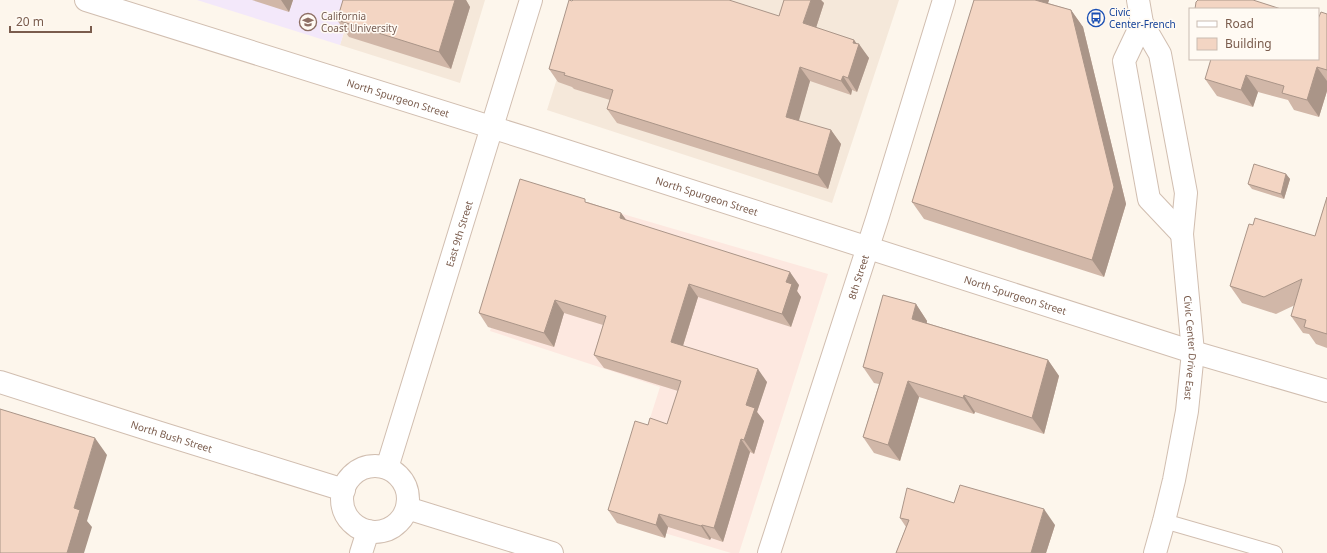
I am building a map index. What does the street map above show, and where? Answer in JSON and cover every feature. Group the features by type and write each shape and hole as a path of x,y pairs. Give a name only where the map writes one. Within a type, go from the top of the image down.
{"street":[{"name":"North Spurgeon Street","path":"86,0 492,127 1193,352 1327,391"},
{"name":"East 9th Street","path":"387,468 531,0"},
{"name":"8th Street","path":"769,553 867,248 944,0"},
{"name":"Civic Center Drive East","path":"1138,0 1142,23 1160,54 1186,193 1182,234 1193,352 1187,412 1164,521 1154,553"},
{"path":"1142,23 1124,61 1149,199 1182,234"},
{"name":"North Bush Street","path":"0,382 164,435 344,490"},
{"path":"376,466 387,468 395,472 402,480 406,488 408,498 407,508 403,517 388,529 378,532 368,531 358,527 350,520 345,511 342,500 344,490 348,480 356,472 365,467 376,466"},
{"path":"407,508 552,553"},
{"path":"362,553 368,531"}],"lane":[{"path":"1164,521 1275,553"}],"shaded area":[{"name":"California Coast University","path":"197,0 354,0 340,45"},
{"path":"354,0 485,0 460,83 340,45"},
{"path":"582,0 899,0 832,203 547,110"},
{"path":"537,189 828,274 739,553 731,553 618,519 660,387 490,331"}],"building":[{"path":"343,0 455,0 439,52 337,20"},
{"path":"569,0 729,0 779,16 784,0 811,0 803,23 854,40 853,43 859,44 848,78 843,76 841,81 800,67 786,117 831,130 818,175 607,109 613,90 549,69"},
{"path":"974,0 1035,0 1071,10 1114,187 1092,260 912,202"},
{"path":"1198,0 1253,0 1278,8 1195,8 1196,2"},
{"path":"1321,12 1327,14 1327,70 1317,67 1307,100 1282,93 1284,86 1246,75 1241,90 1205,79 1211,60 1319,60 1319,17"},
{"path":"1254,164 1286,174 1281,194 1248,184"},
{"path":"520,179 585,199 585,202 621,213 620,218 790,272 786,282 792,284 782,314 689,284 671,342 758,369 746,405 755,408 744,440 741,439 714,528 701,526 659,514 656,525 608,510 635,421 648,425 650,418 667,424 681,381 594,355 606,316 555,300 544,333 479,313"},
{"path":"1327,197 1327,334 1304,327 1306,320 1291,316 1302,279 1264,297 1230,286 1249,224 1253,225 1255,218 1315,236"},
{"path":"883,295 916,304 912,319 1048,360 1032,418 964,395 963,398 908,381 888,445 863,437 883,373 863,367"},
{"path":"0,409 95,438 74,508 80,510 67,553 0,553"},
{"path":"960,485 1044,509 1031,553 896,553 909,520 900,518 907,488 954,503"}],"place":[{"name":"Civic Center-French","path":"1096,18"},
{"name":"California Coast University","path":"308,22"}]}
